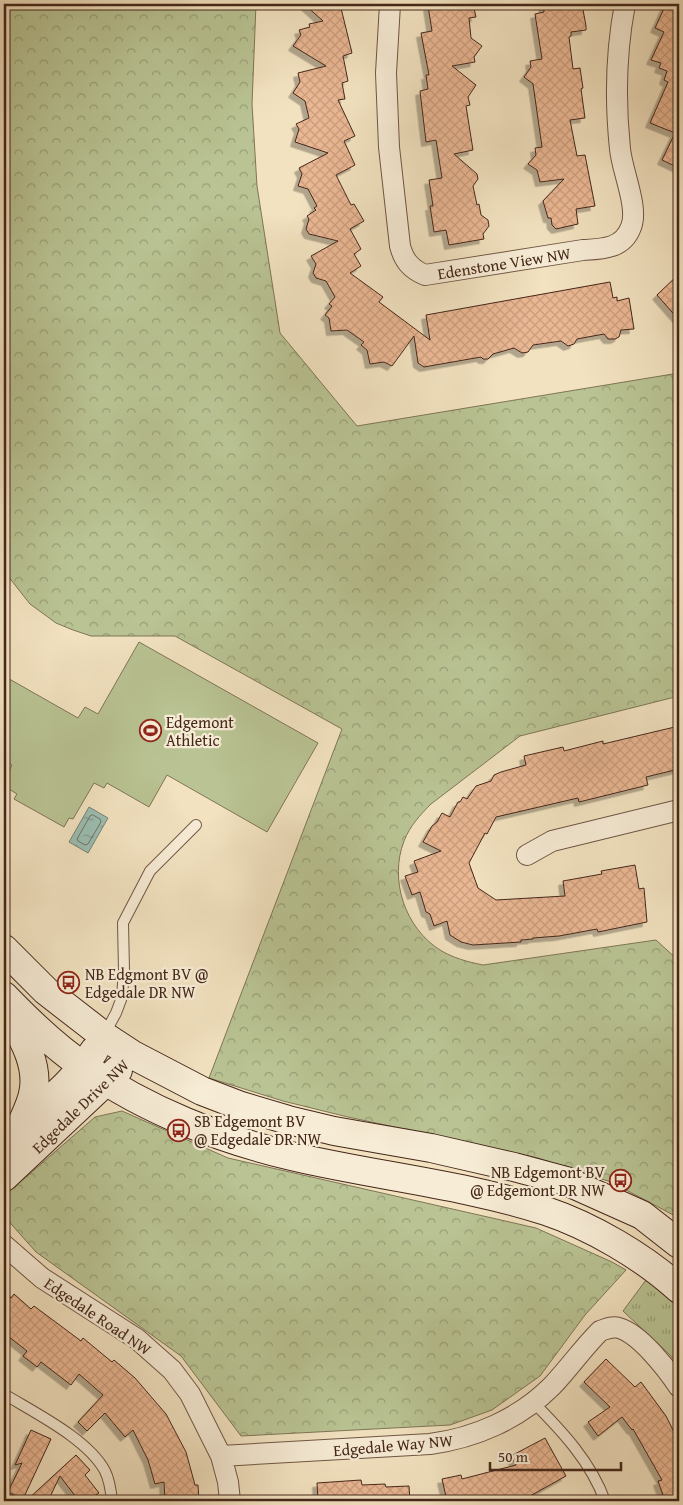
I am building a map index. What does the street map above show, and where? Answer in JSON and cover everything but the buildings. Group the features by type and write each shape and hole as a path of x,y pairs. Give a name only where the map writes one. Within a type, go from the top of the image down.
{"main road":[{"path":"4,949 46,991 104,1036 133,1055 202,1091 241,1106 288,1120 334,1131 440,1150 566,1181 642,1215 679,1244"},
{"path":"4,996 28,1020 95,1074 156,1107 194,1124 239,1141 290,1156 500,1198 548,1212 603,1236 675,1278"},
{"path":"4,1004 22,1036 33,1065 35,1079 33,1096 12,1133"},
{"name":"Edgedale Drive NW","path":"4,1177 95,1074 104,1036"},
{"name":"Edgedale Drive NW","path":"12,1133 73,1080 95,1074 133,1055"}],"street":[{"name":"Edenstone View NW","path":"390,4 386,74 389,147 400,246 405,260 410,266 425,275 583,250 604,249 620,243 626,236 634,218 633,205 620,150 617,101 618,63 625,4"},
{"path":"526,855 552,841 679,810"},
{"name":"Edgedale Road NW","path":"4,1245 42,1278 136,1339 172,1370 190,1394 221,1456 228,1482 230,1501"},
{"name":"Edgedale Way NW","path":"221,1456 383,1448 454,1440 481,1432 504,1421 533,1402 550,1388 600,1331 610,1328 621,1328 637,1338 669,1372 679,1387"}],"lane":[{"path":"104,1036 122,997 124,970 123,923 150,871 196,825"},
{"path":"4,1394 76,1439 88,1450 105,1472 111,1487 112,1501"},
{"path":"533,1402 566,1435 601,1490 605,1501"}],"green space":[{"path":"4,4 256,4 252,104 257,186 280,333 357,426 679,373 679,696 520,736 423,812 406,836 398,871 403,902 409,916 418,929 428,941 440,950 461,959 483,965 656,940 679,961 679,1218 611,1182 538,1158 348,1117 283,1101 209,1078 342,729 175,636 91,636 56,623 30,604 4,571"},
{"name":"Edgemont Athletic","path":"139,642 318,743 267,832 167,775 149,807 107,783 104,788 94,783 73,819 69,818 64,827 14,799 17,794 4,786 4,780 12,765 4,760 4,676 78,718 85,707 98,714"},
{"path":"122,1111 228,1158 536,1228 626,1270 585,1315 540,1376 492,1410 450,1425 241,1436 181,1356 36,1252 4,1216 4,1196 95,1117"},
{"path":"646,1280 679,1307 679,1366 670,1355 623,1311"}],"water":[{"path":"89,807 108,818 88,853 69,842"}],"place":[{"name":"Edgemont Athletic","path":"150,731"},
{"name":"NB Edgmont BV @ Edgedale DR NW","path":"69,983"},
{"name":"SB Edgemont BV @ Edgedale DR NW","path":"178,1130"},
{"name":"NB Edgemont BV @ Edgemont DR NW","path":"621,1181"}]}
